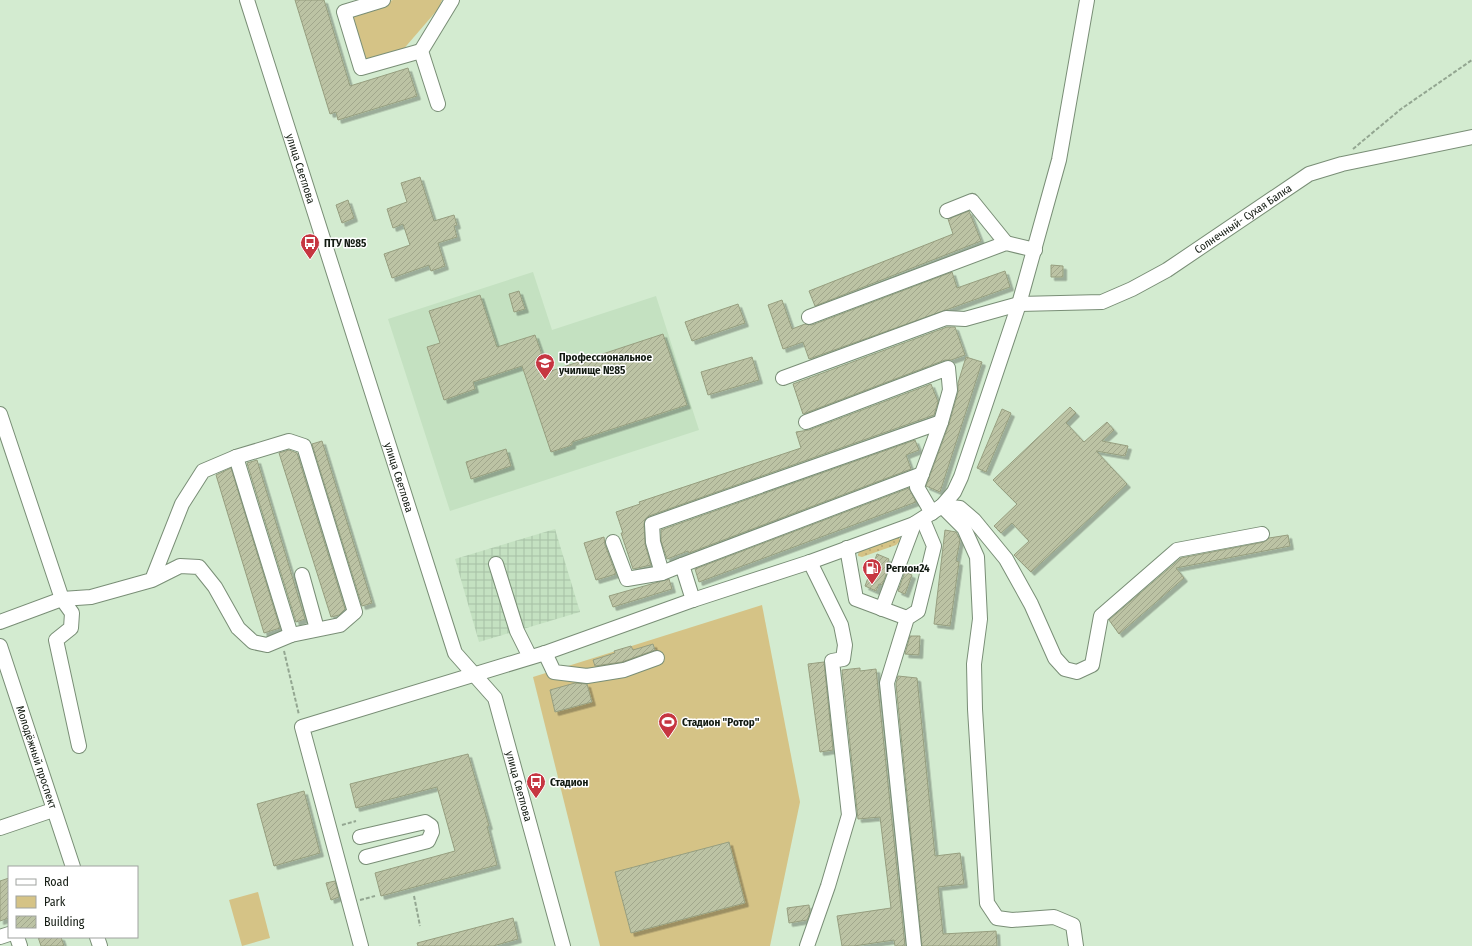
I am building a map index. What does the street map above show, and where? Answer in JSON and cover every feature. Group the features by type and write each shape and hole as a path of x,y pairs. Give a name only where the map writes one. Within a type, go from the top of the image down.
{"street":[{"name":"улица Светлова","path":"247,0 455,653 476,674 495,698 563,946"},
{"path":"384,0 344,12 361,68 421,51 452,0"},
{"path":"882,609 928,516 954,492 961,477 1019,304 1059,160 1087,0"},
{"path":"421,51 438,104"},
{"name":"Солнечный- Сухая Балка","path":"783,378 946,318 965,319 1019,304 1102,302 1132,289 1167,270 1309,174 1342,164 1472,137"},
{"path":"947,211 972,201 1006,243"},
{"path":"809,316 1006,243 1035,250"},
{"path":"806,422 948,368 950,390 941,422 917,487 928,516 934,546 918,611 907,618 887,683 914,946"},
{"path":"0,414 62,599 72,613 72,628 56,640 79,746"},
{"path":"662,573 653,542 652,524 941,422"},
{"path":"0,622 62,599 91,597 152,580 180,566 199,567 215,587 238,628 253,642 267,644 286,637 340,625 356,612 304,446 289,441 236,457 203,470 182,504 152,580"},
{"path":"236,457 286,637"},
{"path":"613,542 627,579 662,573 922,474"},
{"path":"361,946 302,727 545,653 693,600 810,562 928,516 960,508 974,520 1006,559 1031,604 1056,658 1065,669 1077,672 1092,665 1101,616 1177,550 1262,534"},
{"path":"928,516 964,528 977,557 980,619 974,664 975,709 987,903 997,918 1012,920 1054,917 1073,924 1076,946"},
{"path":"846,548 856,600 907,618"},
{"path":"807,946 830,879 849,815 832,661 843,659 845,645 841,625 810,562"},
{"path":"496,564 517,631 530,657"},
{"path":"682,565 693,600"},
{"path":"302,575 317,629"},
{"name":"Молодёжный проспект","path":"0,646 73,866"},
{"path":"545,653 554,672 587,676 624,670 657,658"},
{"path":"0,828 53,810"},
{"path":"360,837 425,822 431,826 432,832 428,841 366,857"}],"path":[{"path":"1342,164 1354,146 1401,109 1472,60"},
{"path":"286,637 302,727"},
{"path":"414,896 420,926"}],"shaded area":[{"name":"Профессиональное училище №85","path":"533,272 552,330 656,296 699,430 450,511 388,319"},
{"path":"555,529 580,612 479,642 455,559"}],"green space":[{"path":"393,0 442,0 439,8 401,52 365,61 351,16 356,11"},
{"path":"899,536 900,541 896,545 862,557 858,556 859,551"},
{"name":"Стадион \"Ротор\"","path":"762,605 800,802 770,946 600,946 533,677"},
{"path":"258,892 270,938 242,946 229,900"}],"building":[{"path":"295,0 324,0 350,86 408,68 417,96 338,120 336,112 330,114"},
{"path":"420,177 434,221 454,215 457,225 454,226 457,237 438,243 445,266 431,271 429,265 392,278 384,254 410,245 403,224 393,228 387,209 407,202 401,183"},
{"path":"348,200 354,218 342,223 336,205"},
{"path":"969,211 981,241 815,306 809,291 953,234 948,219"},
{"path":"1051,265 1063,266 1063,277 1051,277"},
{"path":"1005,271 1010,287 809,359 803,342 783,349 768,305 782,300 792,329 805,324 812,325 952,272 957,288"},
{"path":"519,291 525,309 514,312 509,294"},
{"path":"480,295 497,347 535,335 548,372 663,334 687,405 572,442 572,445 551,452 522,366 473,382 475,389 444,400 427,347 440,343 429,311"},
{"path":"738,304 745,323 692,341 685,322"},
{"path":"947,327 955,327 965,355 951,360 945,360 803,414 793,384"},
{"path":"752,357 759,380 708,395 701,372"},
{"path":"966,357 982,362 940,492 926,486 949,424 958,392 958,383"},
{"path":"931,384 938,402 934,415 649,516 645,520 644,524 645,544 651,565 633,569 621,533 623,533 616,512 640,504 639,502 801,448 796,432 809,430"},
{"path":"1070,407 1076,413 1066,423 1084,442 1107,422 1114,430 1102,441 1128,446 1125,456 1096,451 1127,484 1031,572 1014,555 1029,541 1012,523 1001,533 994,526 1017,504 993,480"},
{"path":"1002,409 1011,413 986,472 977,468"},
{"path":"915,440 919,450 906,455 911,469 689,553 688,551 667,559 661,541 661,530"},
{"path":"322,441 372,603 362,606 312,444"},
{"path":"506,449 511,466 471,479 466,462"},
{"path":"289,450 297,453 345,609 339,615 331,617 279,453"},
{"path":"257,460 305,619 296,622 247,463"},
{"path":"231,468 280,628 264,633 216,475"},
{"path":"909,488 916,502 699,582 695,569"},
{"path":"945,530 956,532 960,540 956,561 959,562 950,626 934,624"},
{"path":"1288,535 1290,546 1176,568 1184,578 1119,634 1109,620 1181,558 1264,542 1269,538"},
{"path":"604,537 605,545 616,574 596,580 584,543"},
{"path":"877,554 889,559 886,566 889,567 882,585 879,584 876,591 865,586"},
{"path":"905,572 912,575 905,594 898,591"},
{"path":"669,579 672,589 613,607 609,596"},
{"path":"910,636 920,636 919,655 905,654"},
{"path":"653,644 655,650 622,662 595,666 593,660 631,646 633,650"},
{"path":"824,662 833,750 820,752 808,664"},
{"path":"860,668 860,671 876,669 905,946 895,946 894,940 854,946 842,946 837,916 891,908 880,817 858,819 842,670"},
{"path":"898,676 917,678 935,856 960,853 964,884 938,887 943,934 996,931 997,946 922,946 896,684"},
{"path":"575,683 587,684 592,702 555,712 550,690"},
{"path":"468,754 489,826 487,826 497,865 381,896 375,873 455,851 437,787 356,808 350,784"},
{"path":"304,791 320,853 274,866 257,804"},
{"path":"729,842 745,903 631,933 615,872"},
{"path":"8,878 8,918 0,921 0,881"},
{"path":"335,881 339,897 331,900 326,883"},
{"path":"809,905 810,913 807,920 789,923 787,908"},
{"path":"513,918 518,939 493,946 418,946 417,943"},
{"path":"38,938 61,938 64,946 41,946"}],"place":[{"name":"ПТУ №85","path":"310,260"},
{"name":"Профессиональное училище №85","path":"545,380"},
{"name":"Регион24","path":"872,585"},
{"name":"Стадион \"Ротор\"","path":"668,739"},
{"name":"Стадион","path":"536,799"}]}
